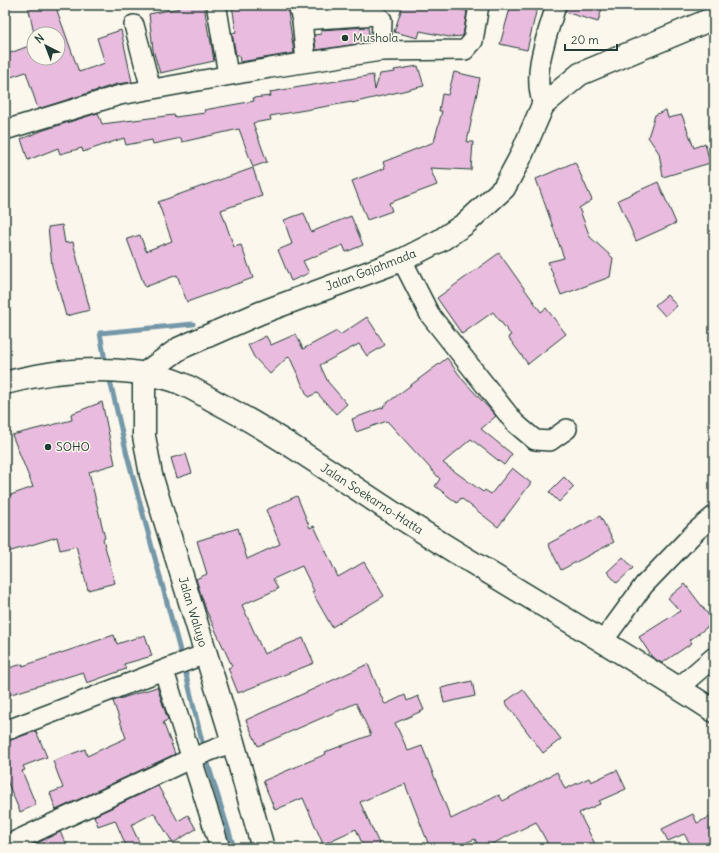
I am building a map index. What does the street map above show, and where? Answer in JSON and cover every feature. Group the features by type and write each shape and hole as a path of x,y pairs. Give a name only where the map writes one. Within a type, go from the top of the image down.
{"main road":[{"name":"Jalan Gajahmada","path":"135,373 180,348 225,328 315,292 402,260 442,240 465,224 504,188 520,158 542,105 580,74 714,18"},
{"name":"Jalan Soekarno-Hatta","path":"5,382 49,373 91,369 162,377 182,384 240,414 444,546 603,641 714,711"},
{"name":"Jalan Waluyo","path":"135,373 151,475 200,656 227,745 263,848"}],"street":[{"path":"5,130 120,95 228,75 381,51 464,50 473,41 479,5"},
{"path":"542,105 538,91 538,68 556,5"},
{"path":"216,9 228,75"},
{"path":"306,62 300,12 377,15 382,20 381,51"},
{"path":"134,25 151,89"},
{"path":"402,260 430,315 515,423 535,440 550,441 568,429"},
{"path":"603,641 644,585 696,531 714,516"},
{"path":"5,731 200,656"},
{"path":"678,688 714,656"},
{"path":"167,669 196,757 220,848"},
{"path":"5,846 196,757 227,745"}],"building":[{"path":"28,5 55,5 63,26 32,26"},
{"path":"180,5 204,5 214,61 160,73 153,50 149,14 180,8"},
{"path":"232,5 287,5 294,53 240,62 239,55 236,55 232,33 236,32"},
{"path":"318,5 362,5 318,8"},
{"path":"403,5 438,5 467,11 463,36 449,37 420,31 418,38 394,32"},
{"path":"511,5 537,8 527,50 500,44"},
{"path":"567,5 603,5 598,22 565,12"},
{"name":"Mushola","path":"368,27 370,42 316,50 314,35 321,34 321,30"},
{"path":"121,30 132,82 117,84 38,109 26,72 5,79 5,55 26,47 26,66 66,66 66,36 79,72 105,63 97,38"},
{"path":"418,66 424,86 352,103 270,116 271,120 253,123 267,162 253,167 239,129 182,142 181,138 153,144 152,140 126,145 124,138 83,152 82,148 60,154 58,148 28,160 21,139 98,113 102,124 174,115 175,117 205,113 204,110 254,101 253,98 271,96 270,92 373,75 375,90 380,74"},
{"path":"454,72 480,78 467,142 473,142 471,170 430,168 437,185 389,203 392,211 367,220 352,181 385,168 383,162 434,142 442,111 439,111 442,94 448,95"},
{"path":"666,110 668,118 682,115 694,148 705,143 710,163 663,177 659,153 648,137 655,115"},
{"path":"575,162 592,200 579,208 590,237 613,258 610,277 561,295 548,262 564,258 536,179"},
{"path":"253,168 262,196 221,210 234,247 241,245 253,278 187,302 177,275 145,287 127,239 140,235 146,251 172,241 158,202"},
{"path":"658,182 676,223 636,241 618,200"},
{"path":"304,213 311,232 351,216 363,245 346,252 343,245 303,261 309,273 291,281 278,250 292,244 284,220"},
{"path":"62,225 65,243 73,242 90,310 66,316 52,266 48,227"},
{"path":"499,253 541,312 546,308 566,334 528,364 508,337 511,335 493,312 462,334 437,298"},
{"path":"667,295 677,306 665,316 655,305"},
{"path":"367,317 385,345 367,356 359,344 320,365 328,382 347,404 336,414 317,393 308,397 289,356 270,374 254,357 248,345 266,336 271,345 296,334 303,349 337,331 340,335"},
{"path":"447,358 463,380 496,416 481,429 512,454 504,465 471,439 443,463 483,492 485,490 491,494 512,468 531,483 498,527 461,498 457,503 435,486 440,479 387,421 356,432 352,419 384,407 383,406"},
{"path":"102,402 115,464 89,472 105,538 103,539 115,583 88,590 76,546 60,550 57,537 5,553 5,497 33,487 12,435 72,420 71,414"},
{"path":"186,454 192,473 177,478 171,458"},
{"path":"564,477 574,487 559,502 549,492"},
{"path":"297,496 310,528 314,526 338,577 364,562 384,596 332,627 312,592 314,591 302,566 273,579 278,589 242,605 264,654 303,638 314,663 238,693 228,668 232,666 206,610 196,579 207,574 197,541 238,528 247,559 280,544 266,510"},
{"path":"600,516 614,542 561,570 548,544"},
{"path":"623,557 633,568 617,583 607,572"},
{"path":"685,584 714,622 690,640 692,643 662,663 652,657 639,637 680,611 668,598"},
{"path":"114,635 117,644 145,635 152,656 124,664 126,669 87,683 83,672 5,696 5,669 23,664 23,666"},
{"path":"368,664 384,703 386,704 405,695 407,701 418,696 424,710 395,723 408,751 422,746 451,819 499,795 503,801 557,772 565,789 589,778 591,782 617,770 626,789 599,801 600,804 579,813 597,848 550,848 536,822 484,848 479,848 475,839 453,848 430,848 405,784 360,802 381,848 364,848 356,829 323,844 303,798 275,810 263,781 326,754 325,752 371,735 356,703 258,746 246,720"},
{"path":"472,681 475,696 444,703 441,688"},
{"path":"157,687 168,720 163,722 175,754 56,810 50,793 63,788 53,761 85,749 87,756 126,738 113,701"},
{"path":"523,689 561,739 543,753 505,702"},
{"path":"36,731 47,757 23,766 25,770 22,771 36,805 20,812 5,776 5,742"},
{"path":"158,786 178,821 188,815 196,829 173,843 154,813 131,825 140,844 127,848 115,820 98,826 94,816"},
{"path":"693,814 697,823 714,815 714,848 693,848 684,834 668,841 662,829"},
{"path":"60,832 69,848 27,848"}],"waterway":[{"path":"106,366 100,333 193,324"},
{"path":"109,376 127,455 182,658"},
{"path":"184,666 204,750"},
{"path":"206,758 234,848"}],"place":[{"name":"Mushola","path":"345,38"},
{"name":"SOHO","path":"48,447"}]}
